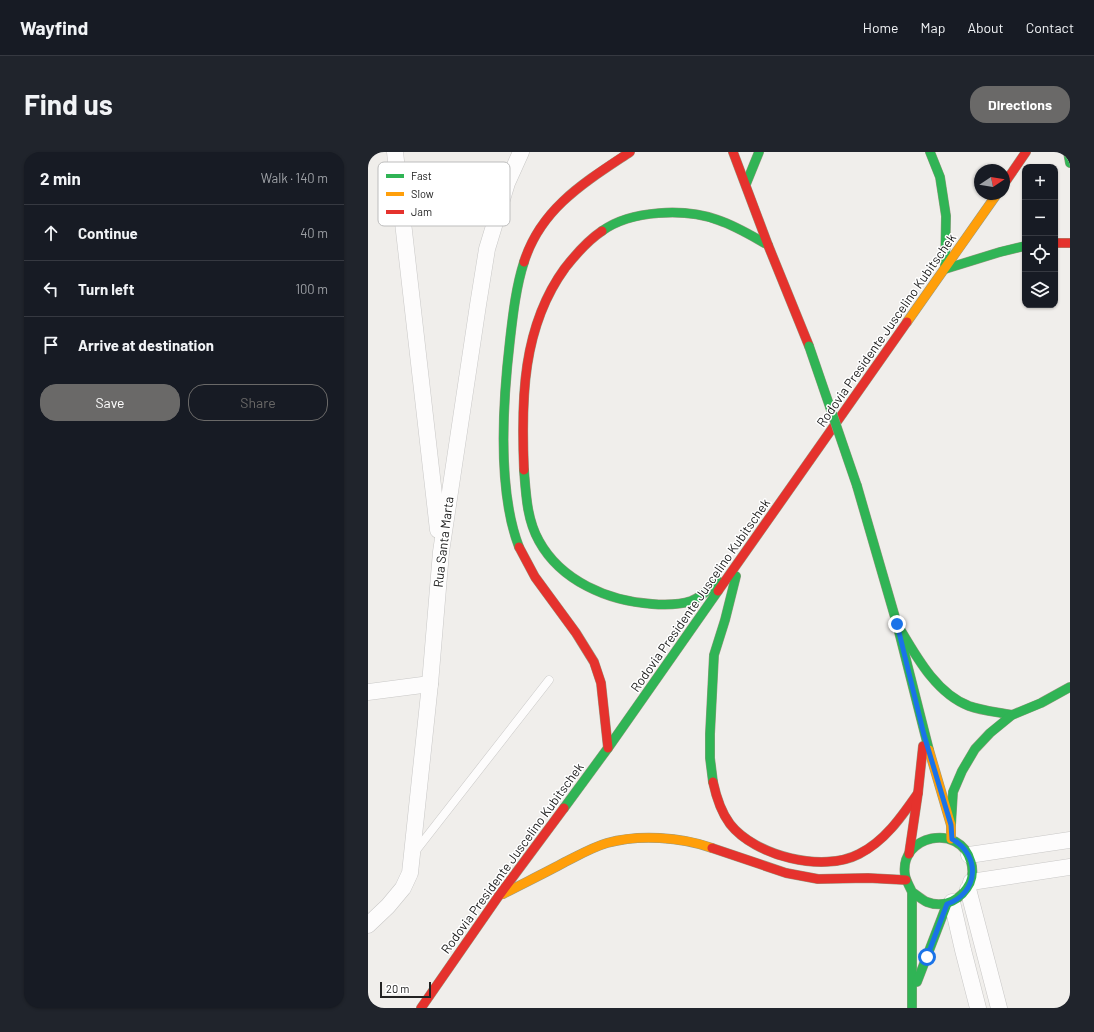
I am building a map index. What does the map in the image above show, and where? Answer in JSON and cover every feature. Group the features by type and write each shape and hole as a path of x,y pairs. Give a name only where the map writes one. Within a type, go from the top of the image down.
{"main road":[{"path":"608,748 601,679 588,652 544,592 526,562 512,526 506,484 505,444 507,363 516,291 524,259 537,232 553,208 581,185 630,152"},
{"path":"733,152 768,245 810,346 857,486 897,624 924,735 951,825"},
{"path":"746,184 759,152"},
{"path":"930,152 940,177 946,216 945,269 1022,247"},
{"path":"1010,175 1026,152"},
{"path":"1068,152 1070,163"},
{"name":"Rodovia Presidente Juscelino Kubitschek","path":"421,1008 498,897 608,748 739,563 993,200"},
{"path":"739,563 698,598 674,605 643,604 614,598 592,589 569,575 551,560 538,541 529,515 523,436 524,388 528,357 539,315 556,280 577,253 601,231 618,222 650,215 680,214 710,217 735,227 768,245"},
{"path":"1058,243 1070,243"},
{"path":"739,563 714,656 711,698 710,748 713,781 720,805 731,825 750,842 775,853 801,860 819,862 837,860 857,855 875,844 890,832 918,793"},
{"path":"897,624 926,670 944,690 963,704 986,711 1012,715"},
{"path":"952,839 951,825 953,792 962,771 975,749 990,733 1012,715 1041,703 1070,687"},
{"path":"909,854 915,846 923,840 932,837 952,839 962,846 969,855 972,864 972,873 969,886 961,897 950,903 937,905 919,899 912,892 906,880 906,862 909,854 918,793 924,735"},
{"path":"498,897 581,854 607,843 638,838 666,838 699,843 786,873 818,879 868,878 906,880"},
{"path":"912,892 912,1008"},
{"path":"913,992 950,903"}],"street":[{"path":"395,152 396,162"},
{"name":"Rua Santa Marta","path":"510,177 522,152"},
{"path":"403,226 440,552"},
{"name":"Rua Santa Marta","path":"368,925 388,906 403,888 410,873 430,684 440,552 487,249 494,226"},
{"path":"368,692 430,684"},
{"path":"969,855 1070,840"},
{"path":"999,1008 969,886 1070,867"},
{"path":"950,903 978,1008"}],"lane":[{"path":"413,855 549,680"}],"traffic: fast":[{"path":"746,184 759,152"},
{"path":"930,152 940,177 946,216 945,269"},
{"path":"1068,152 1070,163"},
{"path":"602,231 614,224 643,215 658,213 690,214 705,216 725,222 768,245"},
{"path":"945,269 1022,247"},
{"path":"519,547 512,524 507,499 504,417 507,364 512,320 524,262"},
{"path":"809,346 857,486"},
{"path":"524,470 526,498 535,533 548,555 573,578 587,586 619,599 657,604 682,603 695,599 706,592 718,581"},
{"path":"857,486 897,624 929,750"},
{"path":"713,782 710,758 710,734 714,655 725,620 736,576"},
{"path":"564,808 718,591"},
{"path":"897,624 919,660 946,692 969,706 1012,715"},
{"path":"951,825 953,792 962,771 975,749 990,733 1012,715 1041,703 1070,687"},
{"path":"912,892 925,901 934,904 946,903 958,898 967,889 972,875 971,862 965,849 955,842 944,838 932,838 920,843 911,850 906,861 905,875 912,892 912,1008"},
{"path":"917,982 947,904"}],"traffic: slow":[{"path":"907,322 993,200"},
{"path":"929,750 951,825 951,839"},
{"path":"503,894 591,849 619,840 633,838 674,839 712,848"}],"traffic: jam":[{"path":"524,262 541,226 553,211 581,186 630,152"},
{"path":"733,152 768,245 809,346"},
{"path":"1010,175 1026,152"},
{"path":"524,470 524,391 532,339 540,315 551,291 565,268 582,248 602,231"},
{"path":"1058,243 1070,243"},
{"path":"718,591 907,322"},
{"path":"519,547 535,577 576,633 594,662 601,683 608,748"},
{"path":"909,854 923,746"},
{"path":"713,782 721,809 730,824 741,835 772,853 790,858 827,862 844,859 868,849 885,835 918,793"},
{"path":"421,1008 498,897 564,808"},
{"path":"712,848 786,873 818,879 868,878 906,880"}],"route":[{"path":"897,624 924,735 951,825 952,839 966,850 972,864 971,882 968,889 961,897 947,904 927,957"}]}
